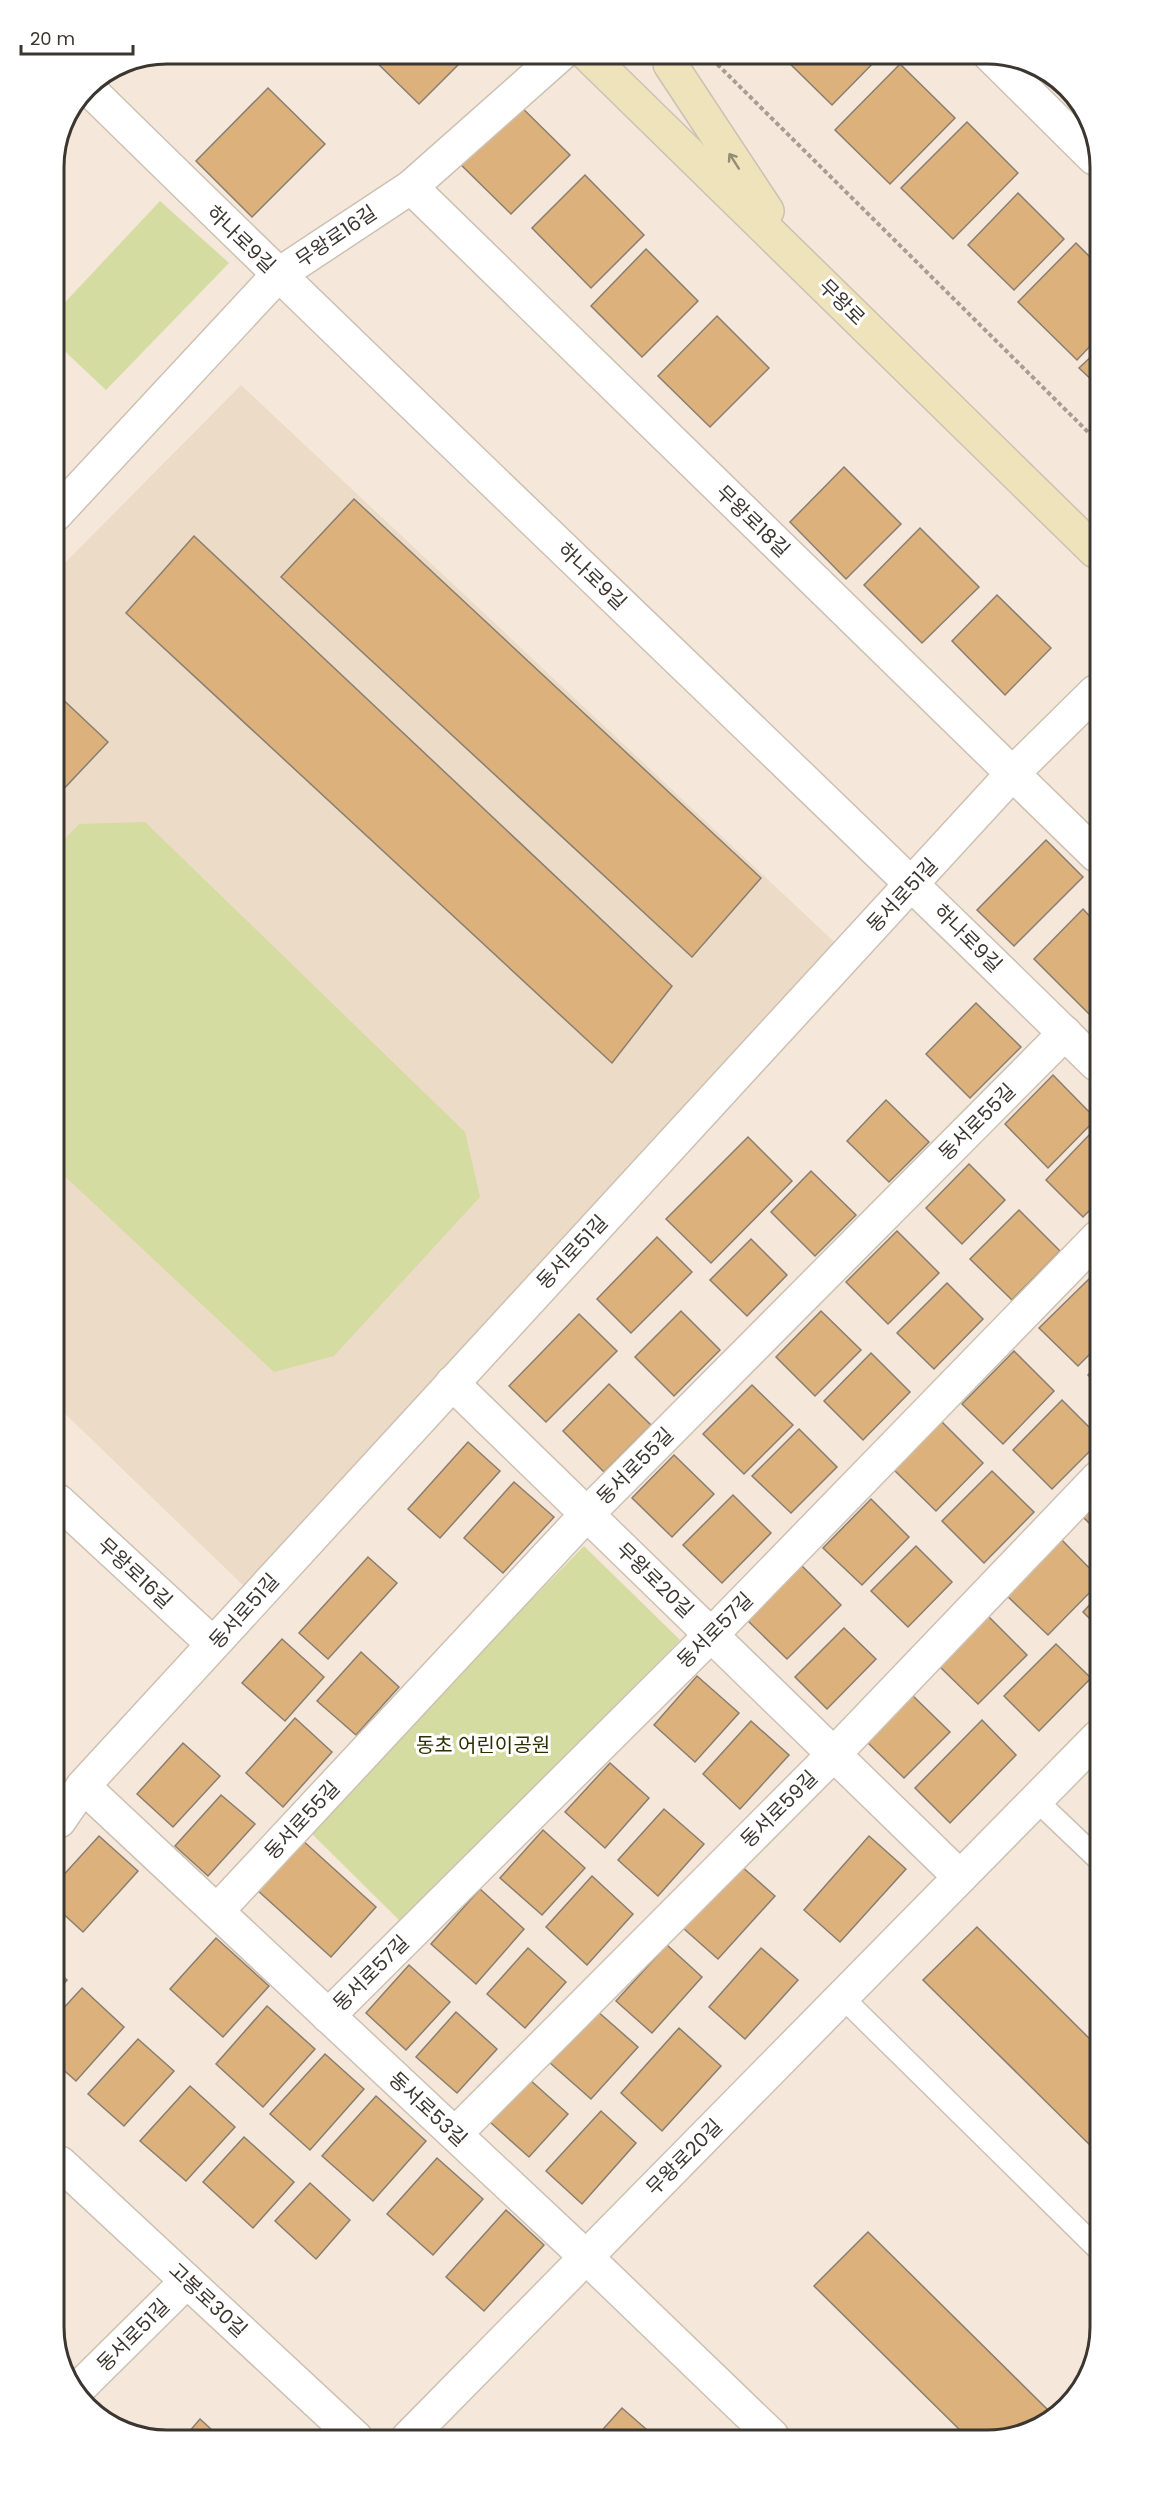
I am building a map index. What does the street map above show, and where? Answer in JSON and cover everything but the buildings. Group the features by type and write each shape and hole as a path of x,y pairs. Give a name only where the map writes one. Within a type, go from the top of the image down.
{"street":[{"name":"무왕로16길","path":"65,504 278,275 411,187 549,64"},
{"name":"무왕로","path":"598,65 1090,546"},
{"path":"670,65 801,262"},
{"path":"1001,66 1089,153"},
{"name":"하나로9길","path":"95,95 278,275 913,883 1090,1058"},
{"name":"무왕로18길","path":"411,187 1090,849"},
{"name":"동서로51길","path":"64,1813 83,1786 1012,773 1090,697"},
{"name":"동서로55길","path":"217,1911 587,1514 1065,1033"},
{"name":"동서로57길","path":"328,2016 711,1635 1090,1245"},
{"name":"무왕로20길","path":"452,1383 960,1877"},
{"name":"동서로59길","path":"455,2134 834,1754 1090,1486"},
{"name":"무왕로16길","path":"64,1507 213,1644"},
{"name":"무왕로20길","path":"417,2429 1090,1745"},
{"name":"동서로53길","path":"83,1786 586,2257 765,2430"},
{"name":"고봉로30길","path":"64,2167 347,2429"},
{"name":"동서로51길","path":"83,2384 188,2281"}],"lane":[{"path":"1036,1800 1090,1851"},
{"path":"842,1997 1090,2241"}],"path":[{"path":"718,65 1090,435"}],"shaded area":[{"path":"241,385 845,952 249,1591 64,1413 65,563"}],"green space":[{"path":"160,201 229,263 106,390 65,351 65,302"},
{"path":"145,822 465,1132 480,1197 334,1356 274,1372 65,1176 65,839 79,824"},
{"name":"동초 어린이공원","path":"584,1546 680,1640 403,1924 307,1829"}]}
